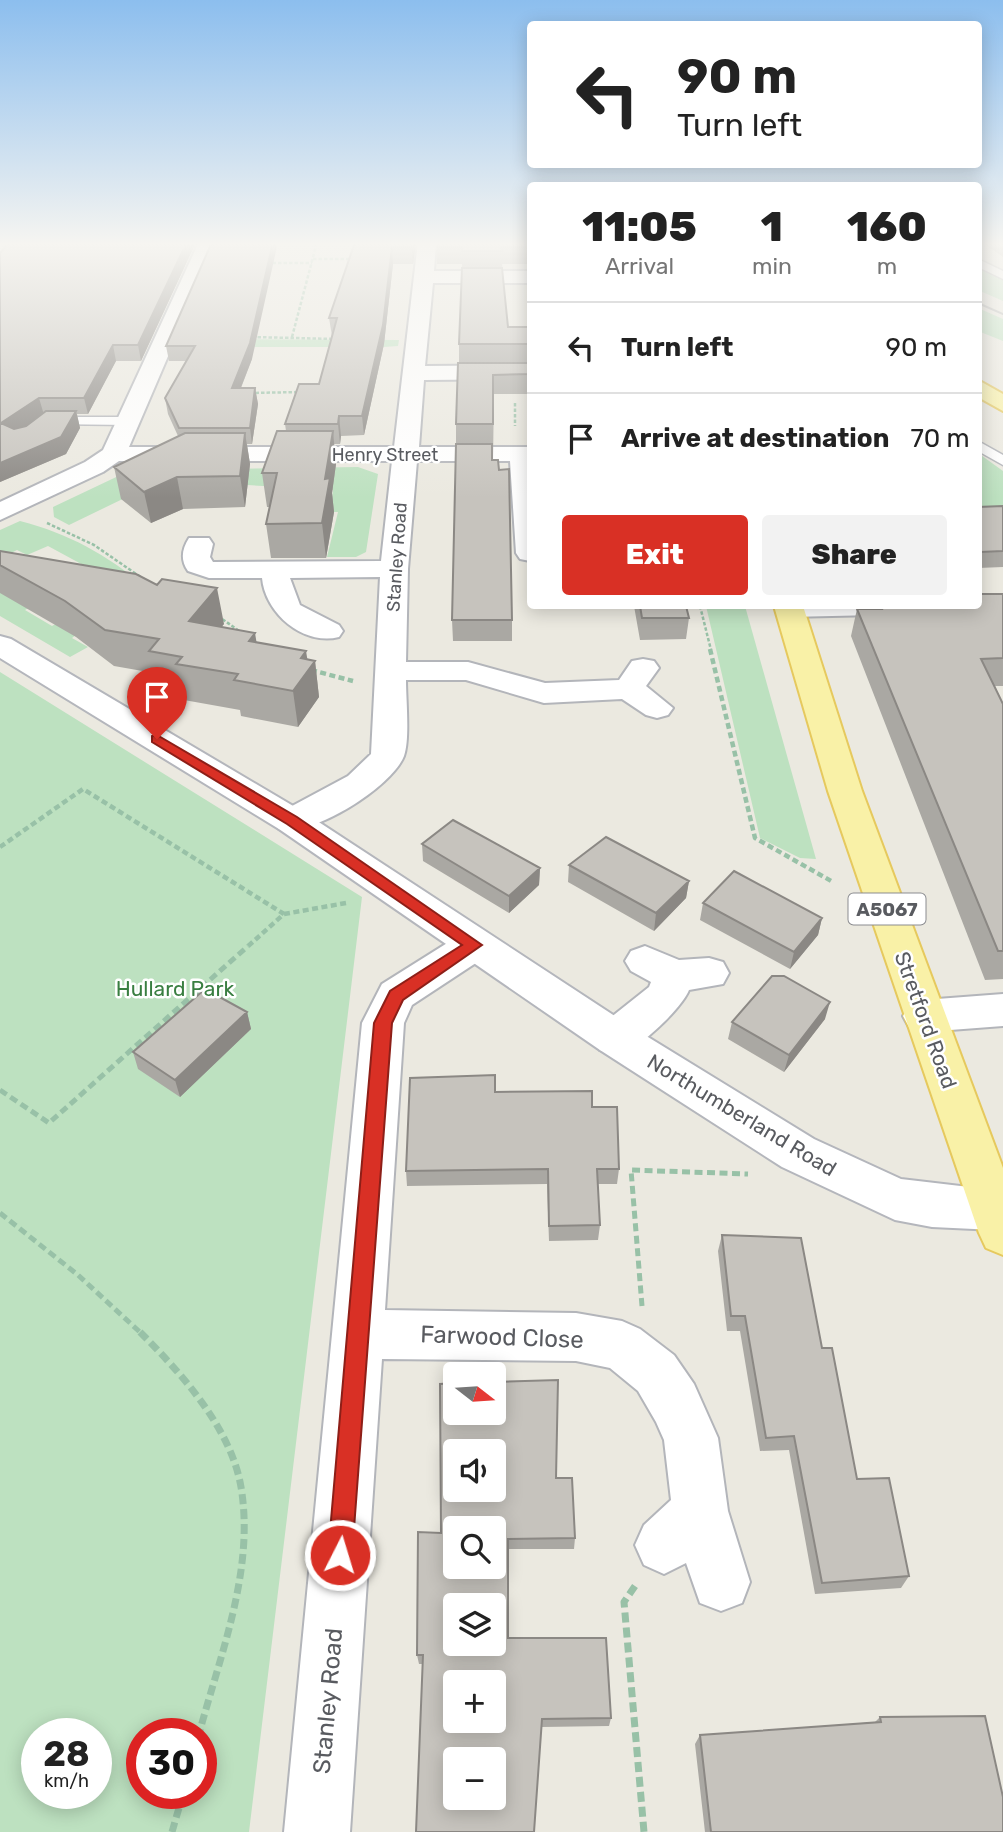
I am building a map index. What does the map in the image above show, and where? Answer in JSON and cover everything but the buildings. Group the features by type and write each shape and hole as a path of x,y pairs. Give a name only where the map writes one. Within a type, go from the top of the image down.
{"main road":[{"path":"982,390 1003,404"},
{"name":"Stretford Road","path":"789,609 845,791 999,1221"}],"street":[{"path":"5,510 113,454 131,421 171,327"},
{"name":"Stanley Road","path":"292,821 368,778 385,762 390,744 394,569 416,373 418,327"},
{"path":"416,373 527,372"},
{"name":"Henry Street","path":"113,454 526,454"},
{"path":"526,454 527,479"},
{"path":"199,544 195,557 198,565 209,570 394,569"},
{"path":"275,571 277,595 285,609 328,631"},
{"name":"Northumberland Road","path":"0,645 292,821 615,1038 798,1153 895,1199 999,1221"},
{"path":"392,679 468,671 544,693 636,678 657,708"},
{"name":"Stanley Road","path":"317,1832 383,1023 396,995 474,945"},
{"path":"615,1038 667,996 676,970"},
{"path":"925,1016 1003,1010"},
{"name":"Farwood Close","path":"359,1334 576,1336 622,1346 656,1373 675,1402 691,1438 682,1528 721,1582"}],"lane":[{"path":"41,421 131,421"},
{"path":"982,448 1003,461"}],"path":[{"path":"292,337 295,327"},
{"path":"251,337 417,339"},
{"path":"238,393 306,392"},
{"path":"5,510 94,545 150,585"},
{"path":"700,609 755,838 888,913"},
{"path":"215,614 244,634"},
{"path":"307,669 356,682 392,679"},
{"path":"0,846 83,789 285,914 49,1123 0,1090"},
{"path":"622,1346 643,1312 631,1170 776,1175 798,1153"},
{"path":"0,1213 90,1285 179,1371 215,1422 240,1472 246,1531 235,1600 203,1718"},
{"path":"645,1832 624,1602 682,1528"},
{"path":"173,1832 179,1809"}],"green space":[{"path":"982,327 1003,327 1003,341 982,333"},
{"path":"190,339 399,340 398,346 384,347 187,347"},
{"path":"982,456 1003,471 1003,509 982,509"},
{"path":"358,467 378,474 366,552 356,557 327,557 338,512 330,512 333,490 247,485 227,469"},
{"path":"131,470 133,494 69,525 54,517 53,507"},
{"path":"20,521 71,539 116,565 146,587 96,572 48,546 27,555 17,550 3,557 0,565 0,530"},
{"path":"0,574 39,601 25,610 52,626 59,622 78,633 72,638 88,647 70,657 0,616"},
{"path":"707,609 746,609 816,859 800,858 760,838"},
{"name":"Hullard Park","path":"0,672 362,897 249,1832 0,1832"}],"route":[{"path":"157,739 292,821 474,945 396,995 383,1023 340,1555"}]}
